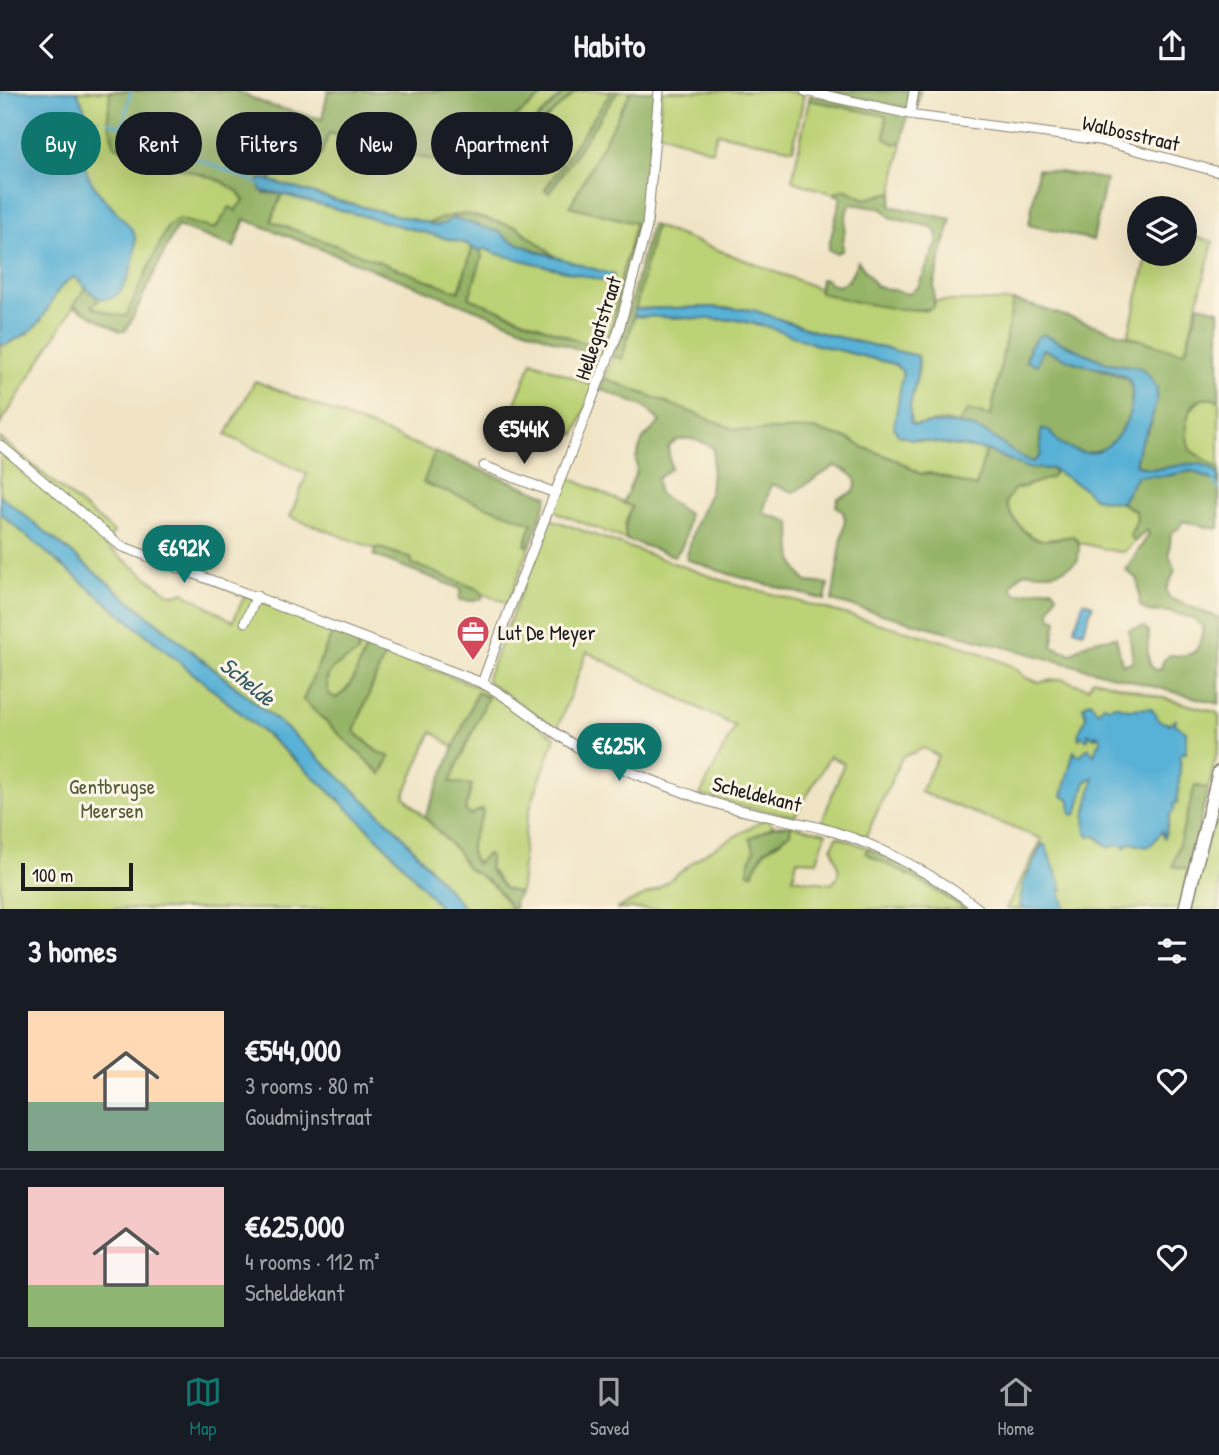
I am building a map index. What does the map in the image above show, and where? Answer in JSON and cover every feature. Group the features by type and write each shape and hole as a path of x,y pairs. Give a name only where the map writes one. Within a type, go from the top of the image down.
{"main road":[{"path":"1185,909 1219,772"}],"street":[{"name":"Hellegatstraat","path":"482,683 618,333 647,226 659,91"},
{"path":"805,91 910,114 914,91"},
{"name":"Walbosstraat","path":"910,114 1099,140 1219,172"},
{"name":"Scheldekant","path":"0,445 121,546 482,683 498,691 563,738 601,759 707,801 833,831 870,845 956,892 979,909"},
{"path":"484,466 555,493"},
{"path":"245,622 257,596"}],"green space":[{"path":"0,91 128,91 157,112 115,112 115,175 202,175 202,145 216,155 216,175 243,175 258,186 234,247 177,226 125,331 120,331 74,306 0,425"},
{"path":"110,91 237,91 268,105 295,112 216,112 216,175 272,175 270,181 265,179 264,193 282,194 271,221 459,292 472,249 480,249 482,257 469,298 599,349 612,326 635,223 570,206 631,91 656,91 643,225 616,331 605,360 244,219 234,247 177,226 129,325 125,331 120,331 74,305 86,287 97,297 98,302 93,304 93,307 126,316 168,226 178,219 215,229 230,207 236,211 244,201 238,192 221,181 202,175 202,112 115,112 115,146 108,119"},
{"path":"328,91 548,91 522,112 431,112 431,160 417,156 417,112 336,112 336,135 329,133 322,153 322,119"},
{"path":"548,91 566,91 544,112 522,112"},
{"path":"566,91 576,91 554,112 544,112"},
{"path":"576,91 612,91 573,148 573,112 554,112"},
{"path":"612,91 618,91 573,158 573,149"},
{"path":"618,91 631,91 570,206 635,223 612,326 599,349 469,298 482,257 480,249 485,248 494,253 612,282 557,258 517,227 466,214 428,223 270,181 272,175 322,175 322,153 329,133 336,135 336,175 417,175 417,156 431,160 431,175 555,175 545,189 549,193 561,175 573,175 573,158"},
{"path":"662,91 786,91 804,95 793,149 717,133 712,151 658,132"},
{"path":"822,91 920,91 917,110"},
{"path":"810,95 907,115 902,142 895,144 885,139 886,116 809,100"},
{"path":"809,100 886,116 895,144 902,142 893,192 865,199 847,190 834,194 792,181"},
{"path":"1038,169 1106,179 1093,240 1029,225"},
{"path":"555,175 561,175 549,193 545,190"},
{"path":"847,190 865,199 893,192 890,206 951,219 934,285 934,307 910,310 894,308 860,303 819,292 821,279 838,286 848,281 858,261 876,286 908,294 918,287 937,243 938,235 932,227 891,218 883,209 851,204 847,210 842,251 836,253 828,250 841,197 834,194"},
{"path":"282,194 467,244 472,249 459,292 270,221"},
{"path":"466,214 517,227 557,258 509,240 499,232 434,226 428,223"},
{"path":"651,225 655,226 622,359 613,356 623,331"},
{"path":"655,226 839,298 925,311 934,307 935,301 1013,301 991,416 964,418 958,424 945,421 914,425 910,423 918,356 817,332 753,310 709,307 635,309"},
{"path":"1197,237 1213,242 1185,352 1128,336 1145,266 1197,266"},
{"path":"1013,301 1185,352 1199,305 1219,310 1219,400 1199,401 1193,406 1187,421 1187,431 1190,450 1219,468 1219,528 1182,521 1180,527 1171,533 1169,554 1175,571 1166,590 1169,598 1219,618 1219,704 832,601 845,519 843,512 836,506 838,498 854,492 856,486 852,475 835,466 794,492 771,484 763,513 791,522 792,554 797,568 807,582 828,584 825,600 732,575 686,559 695,525 710,493 714,449 697,440 679,440 668,447 671,468 657,479 658,493 688,514 681,548 674,556 627,540 625,527 632,507 623,503 637,470 636,458 643,439 660,422 645,407 600,389 604,378 734,429 813,429 849,439 921,474 931,473 976,487 986,450 1028,468 1052,469 1054,474 1051,478 1014,489 1006,502 1015,521 1032,537 1045,540 1073,536 1079,543 1078,560 1071,565 1050,573 1023,574 1011,587 1016,594 1052,588 1057,594 1050,610 1051,618 1057,620 1052,646 1072,654 1087,643 1116,637 1122,664 1133,662 1129,629 1144,627 1149,632 1148,657 1155,670 1161,669 1163,661 1170,655 1191,654 1198,647 1203,626 1184,616 1170,612 1148,612 1140,606 1138,580 1126,570 1149,534 1147,530 1135,541 1130,536 1137,520 1136,511 1121,503 1137,476 1166,476 1192,471 1217,482 1199,464 1150,469 1135,464 1139,446 1151,423 1138,367 1107,363 1044,335 1030,349 1026,361 1041,349 1128,379 1132,387 1131,414 1115,441 1103,449 1082,454 1057,444 1040,441 1041,453 1034,462 1010,453 985,432 958,424 968,410 991,416"},
{"path":"634,316 737,320 769,327 814,344 894,364 903,372 895,426 911,439 986,450 976,487 931,473 921,474 849,439 813,429 734,429 604,378 613,356 622,358"},
{"path":"532,361 595,386 575,435 543,422 544,417 514,406"},
{"path":"255,381 435,452 424,483 533,523 525,544 530,546 508,603 412,564 378,547 375,549 290,517 307,474 226,435"},
{"path":"1204,398 1219,400 1219,468 1189,450 1187,442 1188,415"},
{"path":"0,438 114,532 105,545 168,593 177,595 183,592 233,621 245,595 333,631 303,700 377,751 354,731 386,652 495,693 555,737 528,816 520,893 505,889 489,868 490,861 483,858 477,864 473,858 472,839 483,814 481,810 470,815 465,810 472,785 450,782 487,696 477,693 454,748 432,731 404,796 458,852 463,862 497,889 512,909 465,909 396,829 285,727 0,495"},
{"path":"435,452 548,496 530,546 525,545 532,523 423,483"},
{"path":"1052,469 1082,487 1094,498 1121,503 1136,511 1137,520 1130,536 1135,541 1124,552 1079,543 1073,536 1038,539 1019,525 1006,498 1014,489 1054,474"},
{"path":"565,476 633,507 625,527 627,540 560,514 553,508"},
{"name":"Gentbrugse Meersen","path":"0,513 302,767 385,845 441,909 0,909"},
{"path":"550,519 721,580 972,649 1014,667 1026,678 1039,682 1062,679 1088,688 1093,679 1219,713 1219,745 1208,789 1196,785 1173,866 1189,870 1179,909 1006,909 1042,839 920,792 938,756 924,748 902,757 866,836 822,822 844,763 830,756 795,816 700,795 735,726 587,652 557,729 488,682 487,678"},
{"path":"378,547 412,559 412,564 478,589 483,594 482,599 459,600 461,589 373,555"},
{"path":"333,631 359,641 358,653 334,667 327,677 329,694 336,698 352,681 368,645 386,652 354,731 376,751 390,757 381,774 303,700"},
{"path":"359,641 368,645 352,681 336,698 329,694 327,678 335,667 359,651"},
{"path":"477,692 488,697 450,782 472,785 465,810 470,815 482,809 483,814 472,839 473,858 477,864 487,854 490,856 489,869 505,889 520,893 514,901 515,909 510,907 497,889 467,868 458,852 425,817"},
{"path":"1195,785 1208,789 1189,870 1173,866"},
{"path":"1219,794 1219,909 1190,909"},
{"path":"766,819 774,826 750,838 755,850 749,864 749,873 753,873 764,851 782,840 791,825 826,833 817,861 797,860 793,878 832,884 838,875 832,847 837,836 868,848 866,853 924,883 965,909 616,909 658,889 705,853"},
{"path":"791,825 790,833 764,851 753,873 748,873 754,850 750,838 774,826"},
{"path":"868,848 921,875 971,909 965,909 924,883 865,853"}],"water":[{"path":"0,91 77,91 86,112 21,112 21,175 88,175 100,194 132,229 135,236 133,264 119,292 105,299 97,297 75,277 68,280 35,328 5,345 0,345"},
{"path":"265,179 435,225 454,218 499,232 509,240 539,252 614,275 612,283 486,249 476,250 467,244 261,191 259,180"},
{"path":"709,307 753,310 817,332 918,356 910,406 911,423 969,426 1033,462 1040,456 1042,429 1050,431 1060,443 1074,450 1085,453 1105,447 1121,431 1132,399 1130,381 1117,373 1077,363 1042,349 1037,365 1026,361 1030,347 1038,336 1044,335 1107,363 1138,367 1152,380 1157,388 1157,397 1151,423 1139,446 1135,464 1156,469 1201,464 1210,467 1219,475 1217,482 1192,471 1166,476 1137,476 1121,503 1094,498 1082,487 1052,469 1028,468 986,450 898,435 894,427 903,372 894,364 814,344 769,327 737,320 634,316 635,309"},
{"name":"Schelde","path":"0,495 285,727 396,829 465,909 441,909 383,843 299,763 0,513"},
{"path":"1084,601 1093,605 1083,632 1074,629"},
{"path":"1091,701 1099,711 1103,705 1128,709 1151,708 1159,721 1169,724 1176,720 1175,724 1186,731 1186,754 1181,754 1177,803 1173,804 1175,809 1170,815 1164,839 1162,831 1153,843 1146,847 1131,843 1125,848 1118,844 1109,848 1096,836 1090,836 1086,832 1085,816 1094,777 1086,781 1078,811 1075,815 1071,814 1070,800 1062,796 1074,750 1075,754 1080,755 1089,748 1094,755 1098,743 1101,742 1100,736 1095,738 1096,735 1092,737 1088,733 1086,740 1082,736 1079,739 1078,735 1086,717 1083,706"},
{"path":"1042,844 1045,845 1063,890 1060,890 1065,909 1024,909 1020,906 1022,886"}],"waterway":[{"path":"126,112 131,91"},
{"path":"108,122 140,132 173,149 260,184"},
{"path":"1214,480 1219,488"}],"place":[{"name":"Lut De Meyer","path":"473,662"}]}
